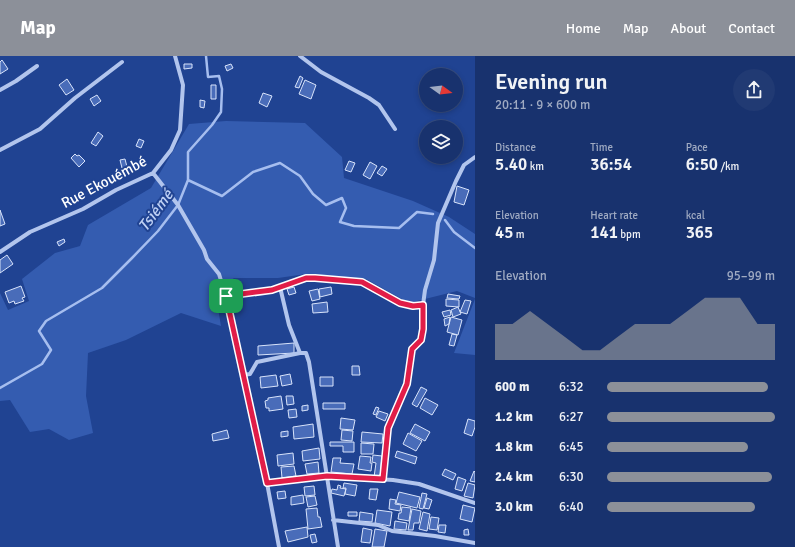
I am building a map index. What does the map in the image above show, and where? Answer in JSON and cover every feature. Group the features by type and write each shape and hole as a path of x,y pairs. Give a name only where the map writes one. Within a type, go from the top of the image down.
{"street":[{"name":"Rue Ekouémbé","path":"0,252 30,232 83,209 116,190 153,173 171,150 180,130 183,85 176,56"},
{"path":"300,56 321,72 379,105 395,129"},
{"path":"0,150 40,129 75,98 122,62"},
{"path":"0,90 16,82 37,66"},
{"path":"383,479 388,428 407,384 412,349 421,340 425,290 434,260 438,223 461,170 464,165 475,157"},
{"path":"153,173 178,205 204,250 207,259 219,274 226,296 267,483 279,547"},
{"path":"226,296 272,290 306,278 315,278 362,282 400,303 413,306 423,305"},
{"path":"280,287 289,325 300,353"},
{"path":"243,375 250,374 257,362 306,353 309,362 338,547"},
{"path":"267,483 327,476 383,479 419,484 475,503"},
{"path":"333,520 378,525 392,531 435,536 475,543"}],"shaded area":[{"path":"226,121 305,123 342,157 344,178 413,201 449,217 475,234 475,298 457,291 409,303 366,279 306,274 278,278 234,278 215,291 221,326 181,313 126,340 88,353 86,396 93,433 69,440 49,429 30,432 10,400 0,401 0,293 8,310 29,301 22,279 55,253 80,246 88,225 151,188 189,124"},
{"path":"475,299 475,355 454,353"}],"building":[{"path":"2,60 8,69 0,74 0,62"},
{"path":"184,64 192,64 192,68 184,69"},
{"path":"231,64 233,68 227,71 225,66"},
{"path":"300,76 303,78 299,88 295,87"},
{"path":"67,79 74,90 66,95 59,85"},
{"path":"305,80 316,85 311,99 299,94"},
{"path":"211,85 216,85 216,99 211,99"},
{"path":"263,93 272,96 267,107 259,103"},
{"path":"97,95 101,101 94,106 90,99"},
{"path":"200,100 205,101 204,108 200,107"},
{"path":"98,132 103,136 96,146 91,143"},
{"path":"139,139 144,141 141,148 136,146"},
{"path":"75,154 77,156 79,155 85,161 79,167 71,158"},
{"path":"125,159 127,167 122,168 120,160"},
{"path":"349,161 355,163 351,172 345,170"},
{"path":"370,162 377,166 370,179 363,175"},
{"path":"382,166 387,169 382,176 377,173"},
{"path":"457,186 469,190 464,205 454,202"},
{"path":"0,210 5,224 0,226"},
{"path":"64,239 65,242 59,246 57,242"},
{"path":"7,255 13,264 0,273 0,260"},
{"path":"21,286 25,297 22,298 24,301 15,304 14,301 9,303 5,292"},
{"path":"294,287 296,293 289,295 287,289"},
{"path":"331,287 332,294 320,297 319,289"},
{"path":"318,289 320,299 312,301 309,291"},
{"path":"448,294 460,296 459,299 447,298"},
{"path":"446,299 459,300 459,307 446,306"},
{"path":"465,300 471,301 467,314 460,312"},
{"path":"327,302 328,312 313,313 312,304"},
{"path":"458,307 461,314 453,317 451,310"},
{"path":"450,310 451,315 444,317 442,312"},
{"path":"450,317 449,324 445,326 444,319"},
{"path":"451,317 462,320 458,335 447,332"},
{"path":"452,334 457,335 454,346 449,345"},
{"path":"294,343 294,353 258,355 258,346"},
{"path":"352,366 359,366 360,375 352,375"},
{"path":"290,374 292,384 282,386 280,376"},
{"path":"276,375 278,386 261,388 260,377"},
{"path":"320,377 333,377 333,386 320,386"},
{"path":"421,387 427,390 417,407 412,404"},
{"path":"281,396 283,409 269,411 269,408 266,408 265,401 268,400 268,398"},
{"path":"286,396 293,396 294,404 287,405"},
{"path":"425,398 438,405 432,415 420,408"},
{"path":"323,403 345,403 345,409 323,409"},
{"path":"308,405 308,410 302,411 302,406"},
{"path":"376,407 379,408 376,415 373,414"},
{"path":"296,409 297,417 289,418 288,410"},
{"path":"379,411 388,414 385,421 376,417"},
{"path":"341,418 355,420 353,430 340,429"},
{"path":"468,419 475,421 472,436 464,433"},
{"path":"313,424 314,437 294,439 293,427"},
{"path":"415,424 430,432 425,441 410,433"},
{"path":"227,430 229,438 213,441 212,434"},
{"path":"342,430 353,431 352,441 341,440"},
{"path":"288,431 288,436 281,437 281,432"},
{"path":"362,432 383,434 382,443 361,442"},
{"path":"408,433 422,441 416,451 403,444"},
{"path":"330,442 354,442 354,452 343,452 343,446 330,446"},
{"path":"361,443 374,444 373,454 361,454"},
{"path":"319,448 320,459 303,461 302,451"},
{"path":"397,451 417,457 415,464 395,457"},
{"path":"293,453 294,464 278,466 277,455"},
{"path":"373,455 382,456 380,478 374,477 376,463 372,462"},
{"path":"360,456 371,457 371,471 358,469"},
{"path":"333,458 341,458 340,463 354,464 352,474 331,472"},
{"path":"318,462 319,473 307,474 305,464"},
{"path":"294,466 296,476 282,478 281,467"},
{"path":"445,469 456,474 453,480 442,475"},
{"path":"474,471 475,472 475,482 470,481"},
{"path":"458,477 466,480 462,491 455,489"},
{"path":"344,483 357,485 355,496 345,494 346,488 343,488"},
{"path":"468,483 475,485 473,498 464,496"},
{"path":"338,485 341,486 340,488 346,489 344,496 331,493 332,489 337,490"},
{"path":"314,486 315,495 305,496 304,487"},
{"path":"370,489 378,489 376,500 369,499"},
{"path":"285,491 286,498 278,499 277,492"},
{"path":"399,492 420,497 417,508 396,503"},
{"path":"422,493 427,494 423,509 419,508"},
{"path":"303,495 304,503 291,505 291,497"},
{"path":"315,496 317,505 308,507 306,497"},
{"path":"427,498 432,500 429,509 424,508"},
{"path":"390,499 396,500 395,504 401,505 400,511 389,509"},
{"path":"463,505 475,508 472,522 460,519"},
{"path":"402,507 411,508 409,521 398,519"},
{"path":"317,508 318,517 320,517 322,527 308,529 306,509"},
{"path":"412,509 421,511 419,523 414,523 413,530 408,530"},
{"path":"377,510 392,512 390,526 375,523"},
{"path":"348,512 357,512 357,516 348,516"},
{"path":"360,512 373,514 372,522 359,521"},
{"path":"423,512 430,514 427,531 419,529"},
{"path":"431,517 439,518 437,530 429,529"},
{"path":"395,521 407,523 406,530 394,529"},
{"path":"439,525 446,525 445,533 438,532"},
{"path":"307,527 308,537 288,542 285,531"},
{"path":"363,528 372,530 370,543 361,542"},
{"path":"375,529 387,531 384,547 372,547"},
{"path":"468,529 469,535 464,535 464,530"},
{"path":"315,534 317,542 312,543 310,535"}],"waterway":[{"path":"188,180 188,152 212,125 221,112 222,89 219,76 208,77 206,56"},
{"name":"Tsiémé","path":"0,388 42,364 51,350 39,331 46,321 102,288 158,231 178,205 188,180 222,196 253,172 280,163 300,176 313,194 326,205 342,198 346,208 340,222 354,226 399,228 417,212 433,214"},
{"name":"Tsiémé","path":"445,220 454,232 475,248"}],"route":[{"path":"306,278 315,278 362,282 400,303 413,306 423,305 423,329 421,340 412,349 407,384 388,428 383,479 327,476 267,483 226,296 272,290 306,278"}]}
